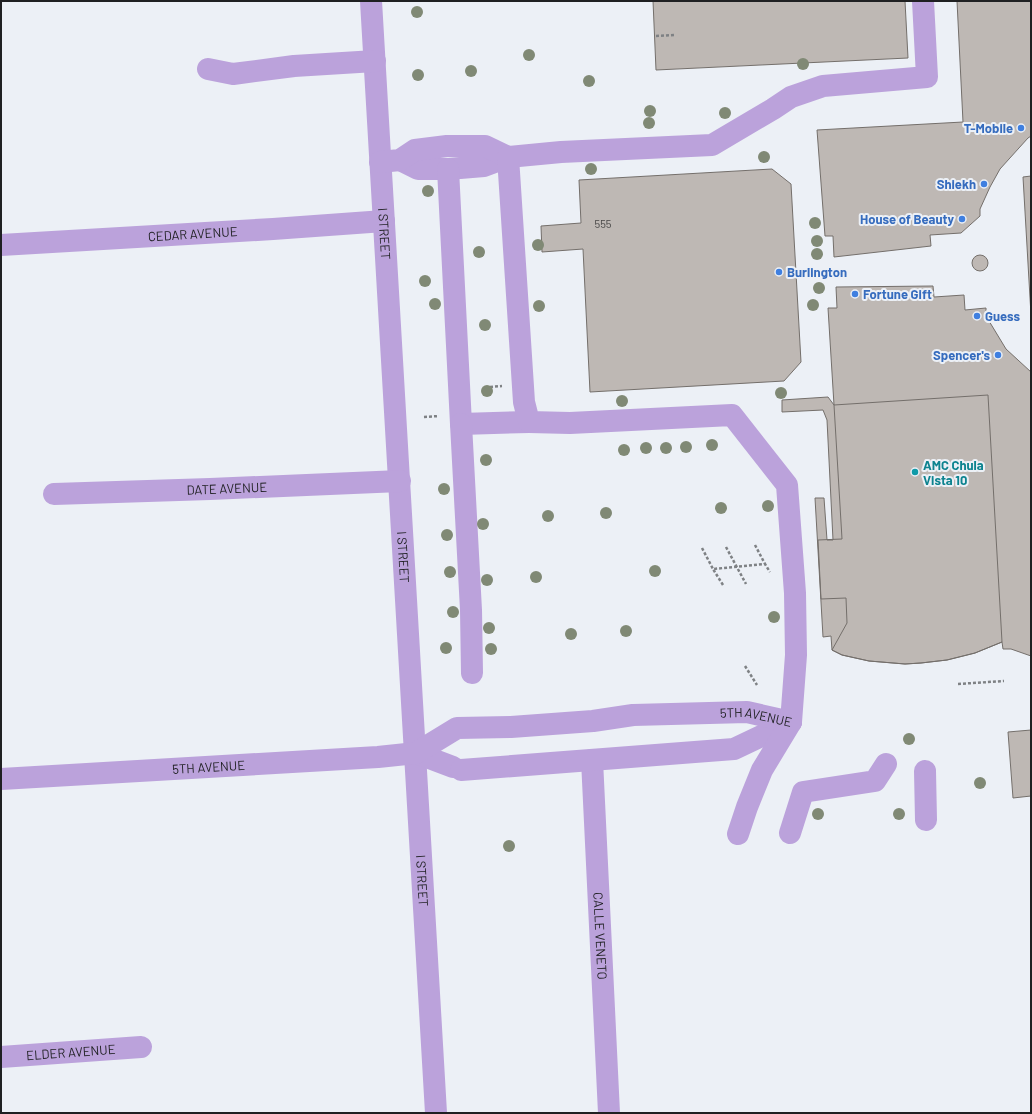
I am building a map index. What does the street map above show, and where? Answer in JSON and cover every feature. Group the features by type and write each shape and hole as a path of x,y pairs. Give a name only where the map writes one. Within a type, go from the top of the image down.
{"street":[{"name":"I STREET","path":"371,1 375,61 390,161 384,221 436,1113"},
{"path":"390,161 418,169 448,169 484,166 508,157 561,152 712,145 791,97 823,86 927,77 923,1"},
{"path":"208,69 233,74 294,66 375,61"},
{"path":"390,161 415,150 447,146 485,146 508,157"},
{"path":"508,157 524,402 529,422"},
{"path":"448,169 471,610 472,673"},
{"name":"CEDAR AVENUE","path":"1,245 265,230 384,221"},
{"path":"461,424 529,422 570,423 732,415 787,485 795,593 796,655 791,722 762,770 738,834"},
{"name":"DATE AVENUE","path":"54,494 217,489 400,480"},
{"name":"5TH AVENUE","path":"1,778 378,757 416,753 457,728 511,727 593,721 633,715 747,712 791,722"},
{"name":"5TH AVENUE","path":"416,753 457,769 734,749 791,722"},
{"name":"CALLE VENETO","path":"592,760 609,1113"},
{"path":"790,833 802,792 875,781 886,764"},
{"path":"925,771 926,820"},
{"name":"ELDER AVENUE","path":"1,1057 141,1047"}],"path":[{"path":"656,36 674,35"},
{"path":"755,544 773,576"},
{"path":"726,547 746,584"},
{"path":"702,548 723,585"},
{"path":"713,569 766,564"},
{"path":"745,666 757,686"},
{"path":"958,684 1004,681"}],"building":[{"path":"653,1 905,1 908,58 656,70"},
{"path":"957,1 1031,1 1031,136 1000,169 980,209 980,216 961,233 930,235 931,246 834,257 833,236 825,236 817,130 963,122"},
{"path":"772,169 791,184 801,362 784,381 590,392 583,249 542,252 541,226 581,223 579,180"},
{"path":"1031,176 1031,315 1023,177"},
{"path":"980,255 987,260 988,263 983,270 980,271 973,266 972,263 977,256"},
{"path":"933,286 934,297 964,295 965,310 986,308 986,316 1006,349 1031,372 1031,656 1011,649 1003,649 1002,642 975,653 947,660 905,664 869,661 842,655 832,650 831,636 823,637 815,498 824,498 827,540 833,540 827,420 823,410 782,412 782,400 828,397 834,405 828,308 837,308 836,287"},
{"name":"AMC Chula Vista 10","path":"988,395 1002,642 975,653 947,660 905,664 869,661 842,655 832,650 847,623 846,598 821,599 818,540 842,539 834,405"},
{"path":"1031,730 1031,796 1013,798 1008,732"}],"place":[{"name":"T-Mobile","path":"1021,128"},
{"name":"Shiekh","path":"984,184"},
{"name":"House of Beauty","path":"962,219"},
{"name":"Burlington","path":"779,272"},
{"name":"Fortune Gift","path":"855,294"},
{"name":"Guess","path":"977,316"},
{"name":"Spencer's","path":"998,355"},
{"name":"AMC Chula Vista 10","path":"915,472"}]}
